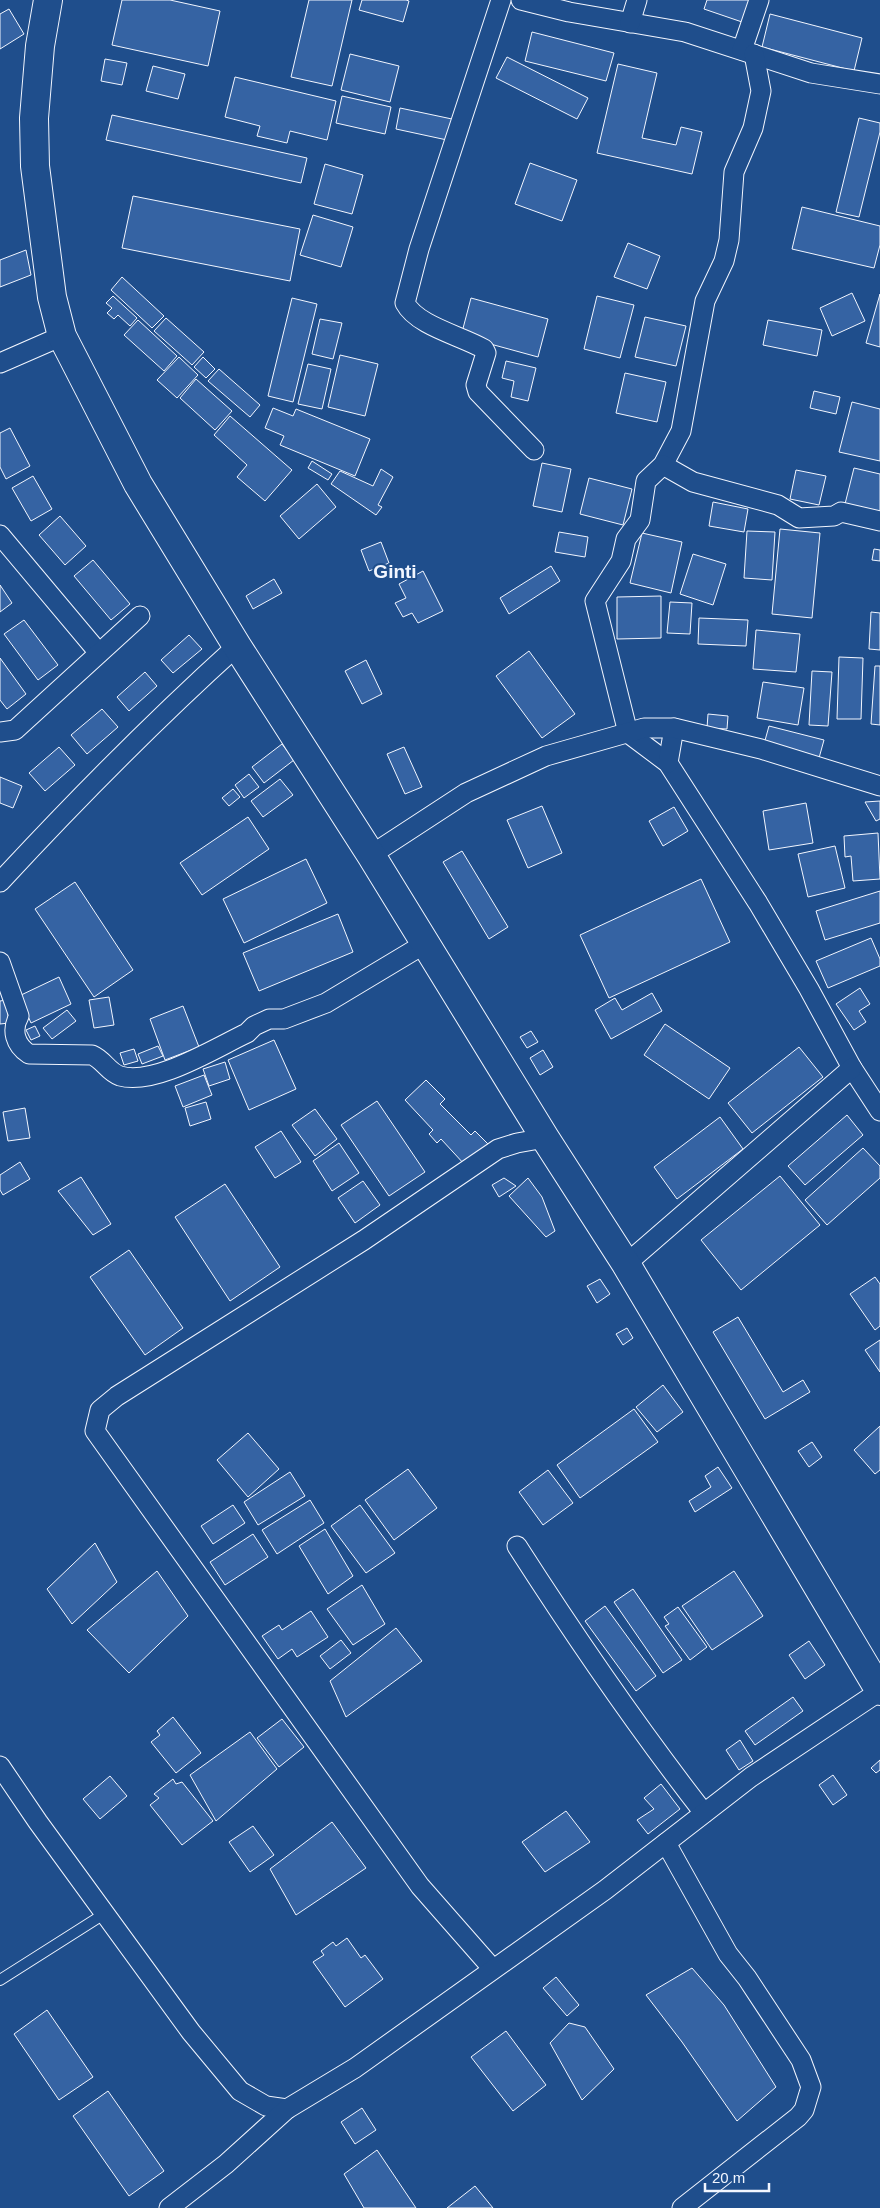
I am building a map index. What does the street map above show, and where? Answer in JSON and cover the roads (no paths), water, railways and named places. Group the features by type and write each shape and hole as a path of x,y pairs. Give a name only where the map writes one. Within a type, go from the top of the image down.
{"main road":[{"path":"48,0 40,46 34,118 35,166 52,296 62,336 138,484 237,646 372,855 545,1138 626,1264 880,1691"}],"street":[{"path":"501,0 419,249 405,303 412,312 441,329 484,348 486,353 476,385 478,392 534,450"},
{"path":"521,0 569,12 685,32 811,73 880,84"},
{"path":"630,23 637,0"},
{"path":"759,0 748,52 761,91 753,128 734,172 729,240 724,260 705,301 681,431 663,466 646,481 640,520 626,539 621,561 595,601 628,733 668,763 758,903 809,989 852,1068 880,1111"},
{"path":"0,363 62,336"},
{"path":"663,466 693,482 778,505 799,518 834,516 841,512 880,521"},
{"path":"0,535 99,653"},
{"path":"0,732 14,730 140,616"},
{"path":"4,871 154,722 237,646"},
{"path":"372,855 466,793 546,756 644,728 674,728 761,749 880,786"},
{"path":"668,763 674,728"},
{"path":"0,962 19,1016 14,1025 14,1033 24,1050 29,1054 92,1055 100,1058 113,1073 138,1078 160,1074 247,1033 254,1026 269,1019 284,1020 326,1003 426,942"},
{"path":"626,1264 852,1068"},
{"path":"492,1968 414,1879 95,1431 100,1410 117,1396 364,1240 498,1149 517,1143 545,1138"},
{"path":"517,1546 585,1652 646,1739 704,1814"},
{"path":"169,2208 226,2164 287,2109 355,2068 492,1968 605,1890 751,1777 880,1691"},
{"path":"0,1766 104,1914 191,2032 240,2091 266,2106 287,2109"},
{"path":"666,1843 728,1954 747,1978 801,2060 811,2087 804,2110 798,2117 682,2208"}],"lane":[{"path":"0,1980 104,1914"}],"district":[{"name":"Ginti","path":"395,571"}]}
